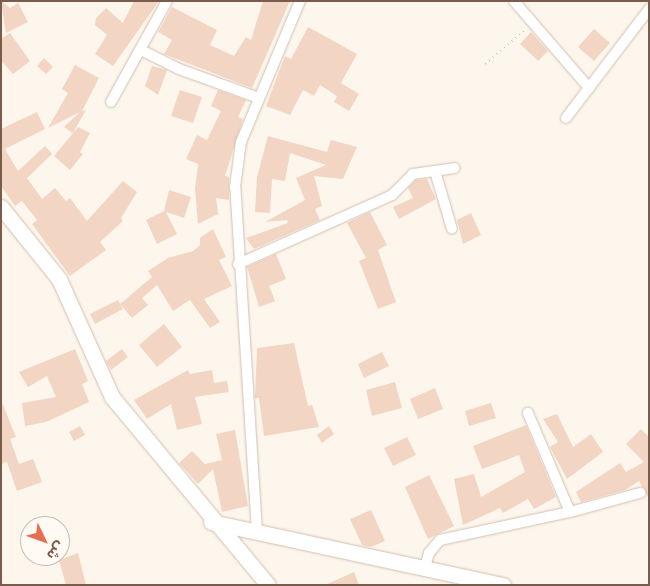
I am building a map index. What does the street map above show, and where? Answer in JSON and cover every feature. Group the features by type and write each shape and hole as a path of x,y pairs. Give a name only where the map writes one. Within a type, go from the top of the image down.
{"main road":[{"path":"1,207 59,279 112,397 211,522 268,585"},
{"path":"211,522 504,585"}],"street":[{"path":"111,102 167,1"},
{"path":"257,532 238,264 235,187 241,142 300,1"},
{"path":"514,1 588,88"},
{"path":"566,118 649,9"},
{"path":"141,50 179,69 259,98"},
{"path":"238,264 392,195 413,174 455,168"},
{"path":"435,171 452,229"},
{"path":"528,413 570,512"},
{"path":"425,567 429,553 440,540 570,512 640,493"}],"path":[{"path":"485,64 533,23"}],"building":[{"path":"1,1 10,8 18,3 28,22 6,33"},
{"path":"134,1 159,1 113,66 95,54 107,35 95,25 96,18 106,8 123,23"},
{"path":"263,1 290,1 252,88 164,54 172,40 158,32 172,7 217,30 210,45 234,56 246,37 251,40"},
{"path":"308,27 357,54 341,83 359,94 349,111 334,102 337,96 320,85 314,96 303,90 290,115 266,106 285,56 291,59"},
{"path":"594,29 610,43 594,61 578,47"},
{"path":"531,32 548,51 538,61 520,44"},
{"path":"10,33 30,61 13,74 1,60 1,39"},
{"path":"44,58 53,67 46,74 37,66"},
{"path":"75,65 99,78 82,111 86,110 73,133 64,127 80,112 48,128 68,93 62,89"},
{"path":"152,66 167,70 158,95 145,86"},
{"path":"180,90 202,97 193,123 171,116"},
{"path":"218,90 246,100 238,117 243,119 225,176 229,177 229,200 216,198 218,214 198,224 195,189 198,164 186,159 197,135 207,140 221,111 211,106"},
{"path":"37,112 45,129 5,149 18,171 45,146 52,154 27,178 42,199 55,188 66,201 70,198 87,221 123,181 137,192 121,218 123,221 100,242 106,250 70,276 32,224 37,220 22,201 15,206 1,186 1,129"},
{"path":"78,127 90,133 80,152 83,154 70,170 54,156"},
{"path":"268,136 327,152 331,140 357,147 343,179 314,176 322,206 315,209 320,220 254,249 246,238 288,223 287,220 265,222 305,200 296,178 326,165 290,153 285,181 272,179 270,213 255,212 257,177"},
{"path":"427,179 436,199 399,219 393,207 413,198 408,188 416,180"},
{"path":"169,190 191,197 184,218 166,212 177,234 157,244 146,220 164,211"},
{"path":"370,212 387,245 378,250 396,302 378,309 359,261 366,258 347,223"},
{"path":"471,213 481,235 463,244 457,220"},
{"path":"213,229 226,257 219,260 232,286 204,299 220,322 210,328 190,300 173,311 157,285 142,298 148,305 132,318 120,304 152,277 148,271 168,258 193,251 200,245 200,238"},
{"path":"276,254 286,279 269,286 275,301 259,307 247,267"},
{"path":"118,300 123,309 95,324 90,314"},
{"path":"164,324 182,347 157,367 139,345"},
{"path":"294,343 308,406 312,405 319,427 264,436 259,398 255,398 257,348"},
{"path":"75,349 88,381 82,384 89,402 46,422 25,426 22,403 56,397 47,376 28,387 19,372"},
{"path":"122,349 128,357 111,370 106,361"},
{"path":"382,352 389,366 364,378 358,364"},
{"path":"188,370 190,374 212,370 214,383 227,381 229,392 195,397 202,424 177,430 171,404 147,419 134,400"},
{"path":"395,382 402,408 372,416 366,390"},
{"path":"435,388 443,409 418,419 410,399"},
{"path":"1,400 16,437 10,439 19,464 33,459 42,482 17,491 7,462 1,464"},
{"path":"491,403 496,418 469,426 465,411"},
{"path":"557,414 573,447 591,434 603,452 567,479 550,447 558,442 543,419"},
{"path":"526,425 556,497 534,509 528,499 503,513 500,508 463,525 454,479 474,474 481,497 525,472 519,455 482,469 473,446"},
{"path":"80,426 85,435 74,441 69,432"},
{"path":"329,426 334,434 322,443 317,435"},
{"path":"641,429 649,437 649,499 639,481 625,490 581,502 576,492 620,463 626,472 644,462 626,444"},
{"path":"235,430 248,506 222,512 213,469 198,484 179,463 192,451 205,464 222,460 216,434"},
{"path":"407,437 416,455 393,466 384,448"},
{"path":"429,475 454,526 428,539 405,487"},
{"path":"371,510 385,541 371,547 362,545 350,519"},
{"path":"78,553 86,585 66,585 61,566 70,566 70,556"},
{"path":"354,572 359,585 325,585"}]}
